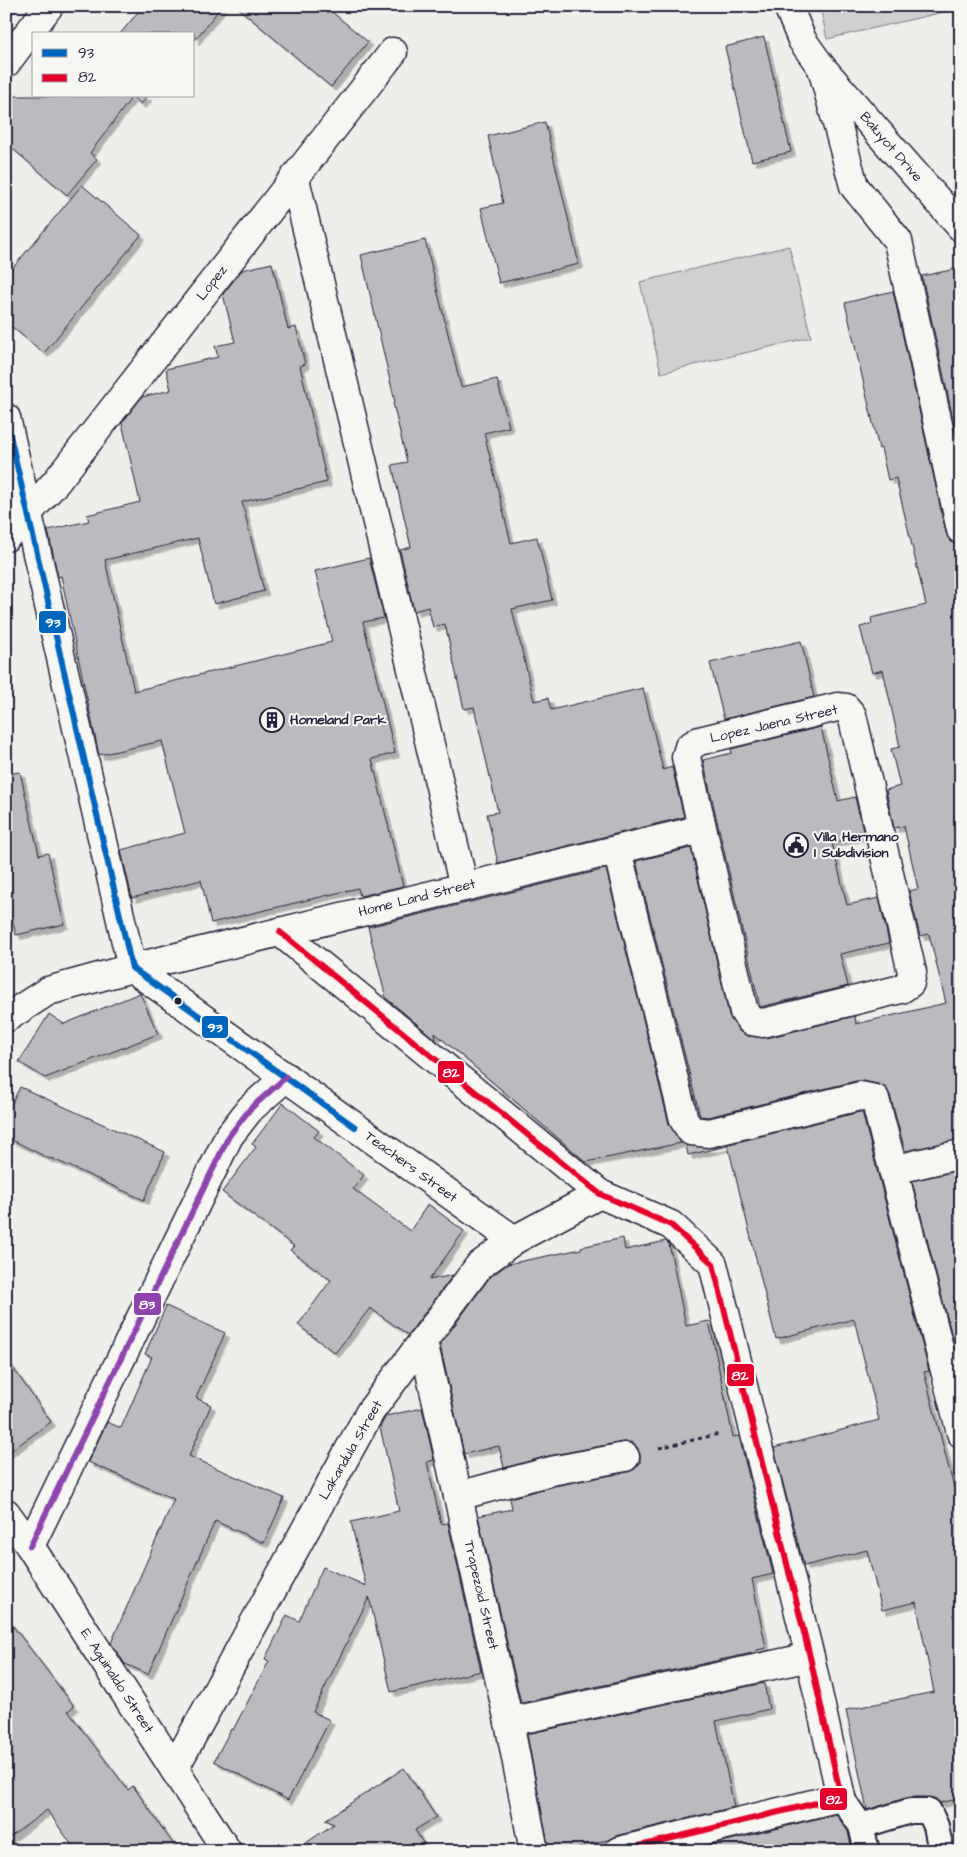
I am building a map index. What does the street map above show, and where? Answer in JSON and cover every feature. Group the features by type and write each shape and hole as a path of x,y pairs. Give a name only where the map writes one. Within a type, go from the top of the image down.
{"street":[{"path":"6,64 50,6"},
{"path":"788,6 802,40 822,68 854,186 898,241 961,530"},
{"name":"Lopez","path":"6,537 56,482 393,52"},
{"name":"Baluyot Drive","path":"822,68 961,227"},
{"path":"295,179 464,887"},
{"path":"6,418 132,968 48,991 6,1018"},
{"name":"Lopez Jaena Street","path":"837,707 846,708 852,715 912,972 910,983 901,989 763,1023 752,1021 744,1012 702,829 686,757 689,747 699,741 837,707"},
{"name":"Home Land Street","path":"132,968 702,829"},
{"path":"617,850 684,1120 691,1131 709,1133 860,1096 874,1099 961,1434"},
{"path":"280,932 600,1194 671,1225 713,1264 810,1657 841,1797 619,1851"},
{"name":"Teachers Street","path":"132,968 514,1240"},
{"path":"30,1546 229,1136 250,1109 286,1078"},
{"path":"893,1170 961,1154"},
{"name":"Lakandula Street","path":"174,1769 370,1412 479,1266 514,1240 600,1194"},
{"name":"Trapezoid Street","path":"423,1341 509,1722 534,1851"},
{"path":"458,1496 551,1471 625,1456"},
{"name":"E. Aguinaldo Street","path":"6,1513 30,1546 227,1851"},
{"path":"509,1722 810,1657"}],"lane":[{"path":"841,1797 861,1826 867,1851"},
{"path":"861,1826 910,1812 929,1810 936,1826 941,1851"}],"path":[{"path":"625,1456 753,1426"}],"shaded area":[{"path":"820,6 961,6 961,8 827,39"},
{"path":"789,246 811,337 661,373 640,282"}],"building":[{"path":"143,6 222,6 195,40 195,32 122,32"},
{"path":"236,6 325,6 368,42 331,87"},
{"path":"764,37 791,152 752,161 725,47"},
{"path":"6,96 32,96 32,98 131,98 90,153 97,159 67,195 6,143"},
{"path":"133,98 146,98 141,104"},
{"path":"545,122 579,264 499,283 481,208 503,203 488,136"},
{"path":"82,185 141,235 44,353 6,322 6,276"},
{"path":"425,240 461,387 497,379 509,427 484,433 511,543 537,537 552,600 512,609 534,701 548,698 551,710 643,688 663,770 672,767 684,817 498,863 487,814 498,812 474,707 464,709 445,624 433,627 428,607 414,611 400,550 411,547 392,465 407,462 361,255"},
{"path":"272,263 288,329 296,327 305,364 300,366 327,482 242,502 264,591 214,604 198,538 105,560 134,691 332,642 315,571 369,558 384,618 363,622 395,753 372,759 403,886 360,896 358,888 211,923 201,880 132,898 121,850 185,833 162,741 99,755 61,576 58,577 48,530 89,521 87,515 140,502 122,423 142,397 171,390 166,369 218,357 215,346 235,342 223,294 242,270"},
{"path":"961,268 961,455 922,276"},
{"path":"893,291 946,533 950,541 956,545 961,545 961,1139 905,1151 890,1095 886,1088 863,1081 856,1081 708,1117 700,1116 636,861 691,848 729,1015 739,1031 748,1036 767,1038 855,1016 856,1024 946,1003 929,934 920,936 909,891 918,889 904,826 894,828 886,790 900,786 891,749 900,747 883,670 872,673 860,627 872,624 871,618 926,605 896,478 888,480 881,448 879,449 845,303"},
{"path":"801,641 814,697 724,719 710,663"},
{"path":"821,727 838,801 855,797 864,835 832,843 847,905 879,898 889,943 840,954 848,986 760,1007 703,760 732,753 731,749"},
{"path":"20,772 39,855 48,853 64,924 16,935 6,892 6,774"},
{"path":"606,869 669,1124 681,1143 586,1162 435,1033 436,1040 386,998 368,927"},
{"path":"140,993 158,1034 45,1078 19,1062 49,1014 64,1024"},
{"path":"20,1087 165,1152 144,1200 50,1159 6,1137 6,1115"},
{"path":"283,1103 319,1131 314,1137 364,1175 353,1189 410,1231 428,1204 464,1231 429,1280 453,1275 408,1335 370,1308 335,1353 298,1325 331,1280 290,1250 294,1246 222,1192 256,1147 252,1144"},
{"path":"862,1112 929,1371 924,1372 961,1515 961,1798 940,1803 930,1797 910,1797 867,1810 846,1710 934,1692 916,1602 882,1610 867,1550 804,1566 774,1448 879,1420 854,1319 776,1339 728,1146 688,1155 686,1145 713,1148"},
{"path":"961,1170 961,1362 959,1363 912,1181"},
{"path":"623,1238 625,1250 666,1241 669,1244 686,1326 709,1321 733,1437 739,1436 773,1574 752,1579 766,1648 757,1650 757,1652 521,1703 478,1516 512,1509 510,1498 554,1486 628,1472 635,1469 640,1463 640,1454 637,1447 631,1442 622,1442 548,1456 504,1468 499,1446 464,1454 440,1345 490,1277 508,1264"},
{"path":"166,1306 225,1333 196,1398 211,1405 189,1456 284,1498 264,1543 215,1521 148,1674 125,1664 111,1643 174,1499 88,1462 107,1422 121,1428 152,1357 145,1354"},
{"path":"6,1358 51,1422 6,1454"},
{"path":"422,1408 434,1460 427,1462 441,1524 448,1523 481,1671 391,1692 369,1597 313,1712 330,1720 288,1800 214,1761 231,1729 233,1730 269,1661 265,1659 287,1615 299,1621 323,1567 366,1586 351,1522 399,1511 380,1427 386,1416"},
{"path":"6,1617 74,1706 68,1711 128,1790 133,1786 178,1851 76,1851 47,1810 6,1840"},
{"path":"764,1683 769,1709 716,1721 734,1807 615,1836 608,1840 584,1845 584,1847 564,1851 549,1851 527,1734"},
{"path":"404,1768 436,1817 415,1830 428,1851 294,1851 334,1824 325,1820"},
{"path":"836,1814 848,1831 852,1851 686,1851"}],"transit line":[{"name":"93","path":"6,418 132,968 355,1127"},
{"name":"82","path":"280,932 600,1194 671,1225 713,1264 810,1657 841,1797 619,1851"},
{"name":"83","path":"30,1546 229,1136 250,1109 286,1077"}],"place":[{"name":"Homeland Park","path":"272,720"},
{"name":"Villa Hermano I Subdivision","path":"796,845"}]}
